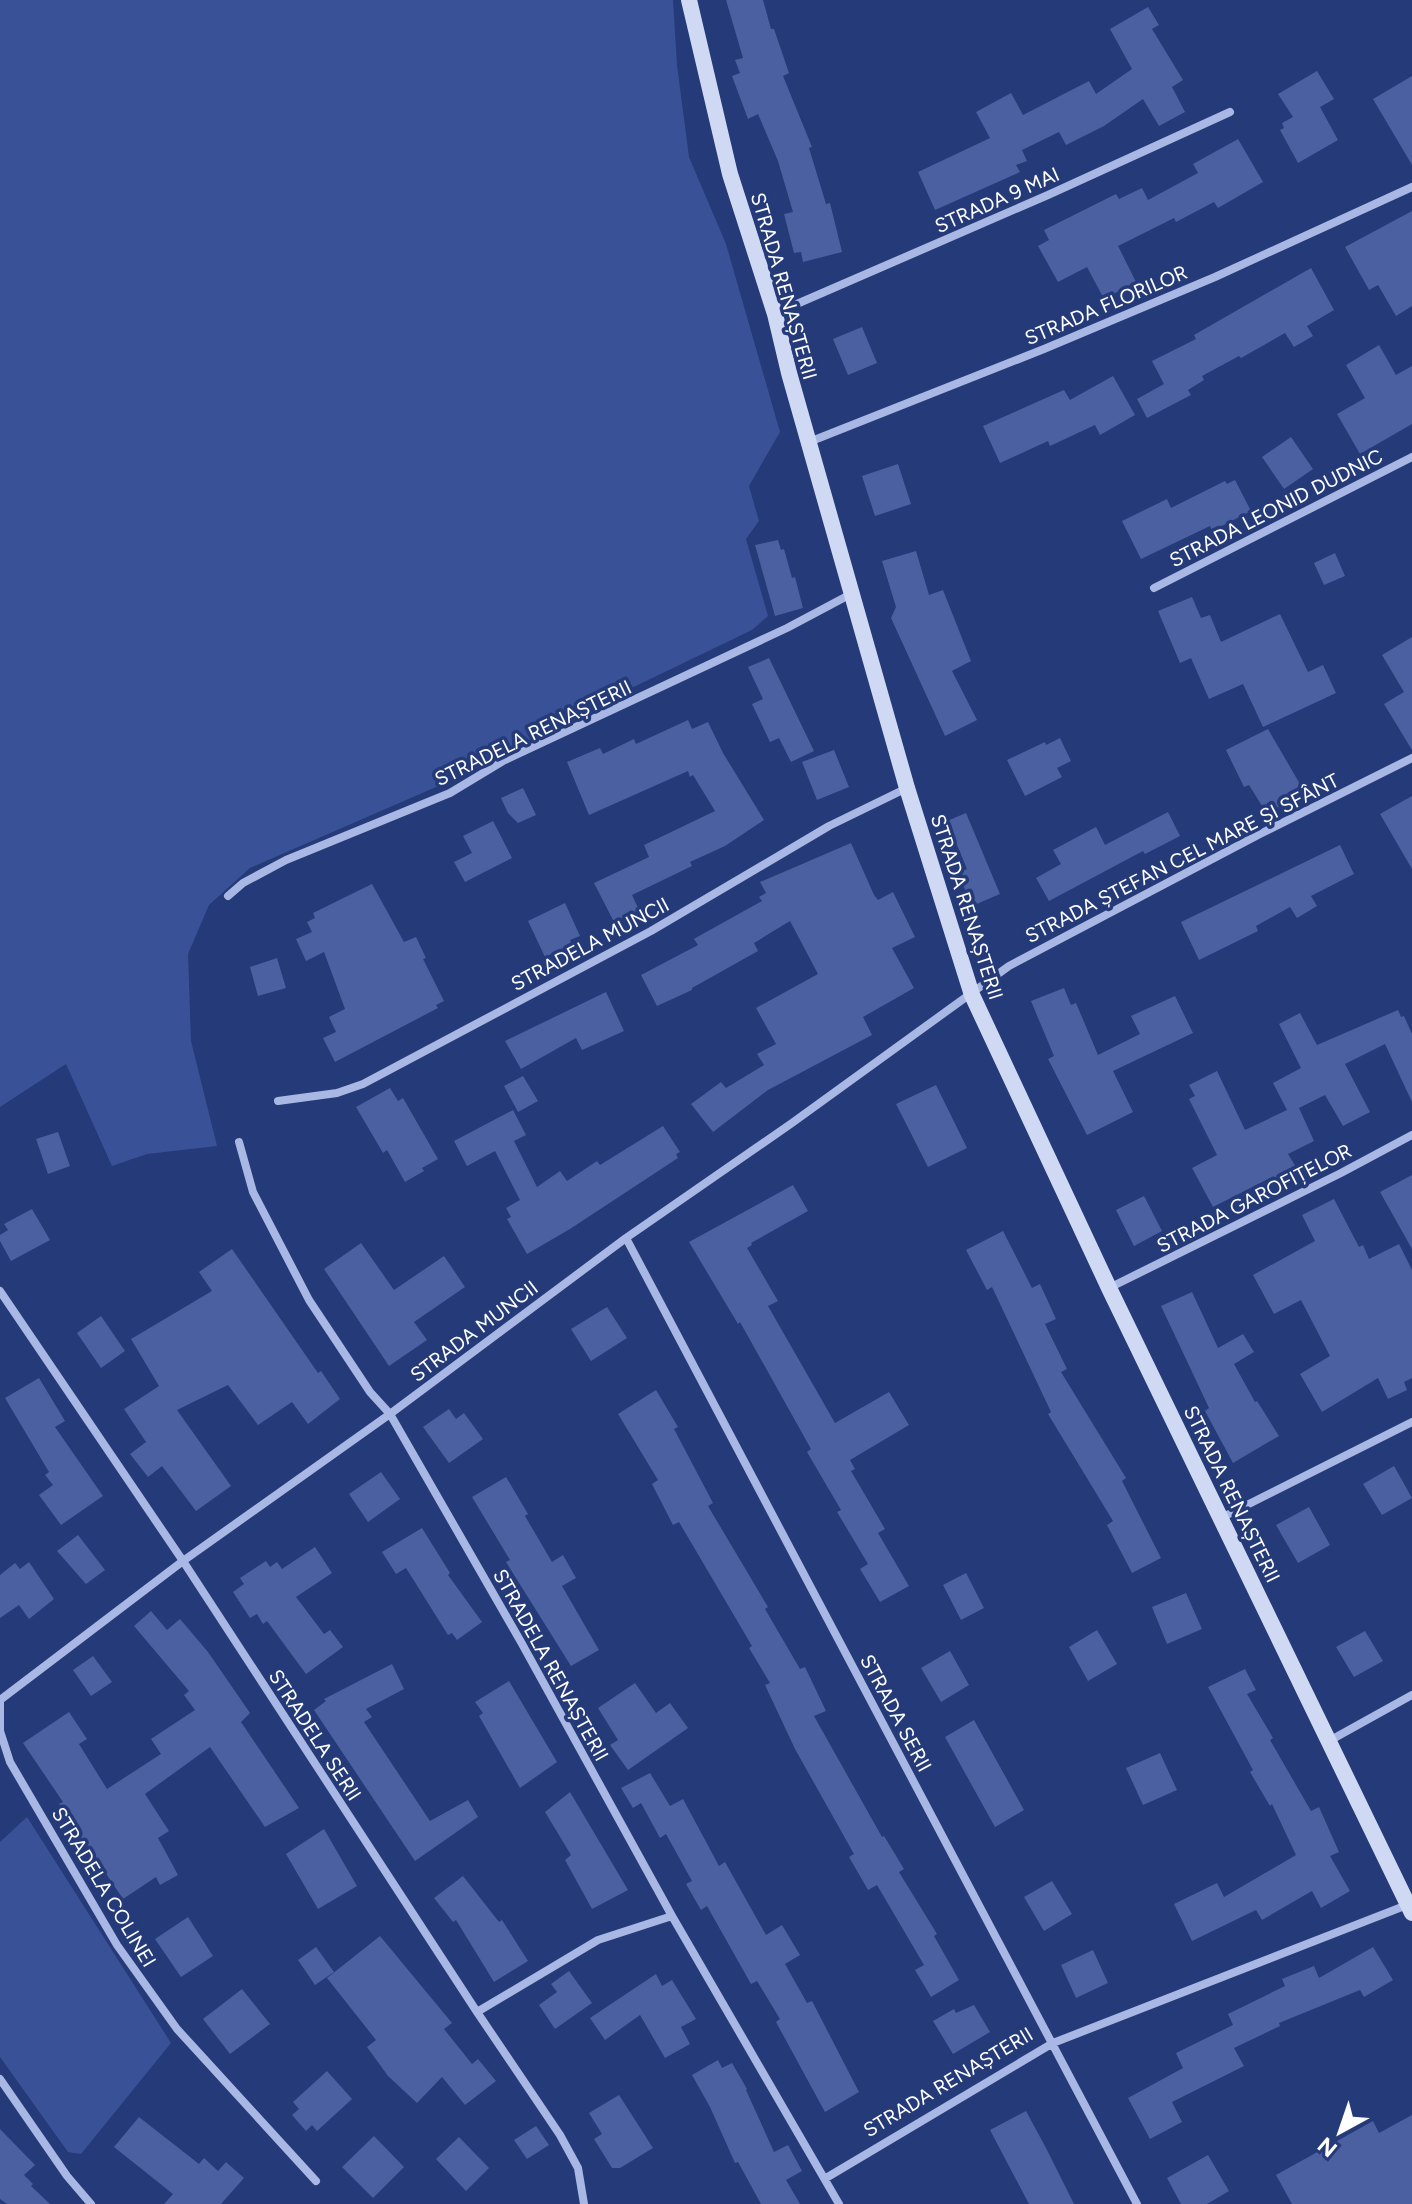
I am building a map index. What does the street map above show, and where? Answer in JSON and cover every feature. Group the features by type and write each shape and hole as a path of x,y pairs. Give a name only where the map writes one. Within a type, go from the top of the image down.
{"street":[{"name":"STRADA RENAȘTERII","path":"689,0 730,174 775,314 808,442 907,788 972,995 1109,1288 1410,1909 1053,2043 826,2178"},
{"name":"STRADA 9 MAI","path":"775,314 1230,112"},
{"name":"STRADA FLORILOR","path":"808,442 1044,349 1215,277 1412,187"},
{"name":"STRADA LEONID DUDNIC","path":"1154,588 1412,457"},
{"name":"STRADELA RENAȘTERII","path":"228,896 243,883 286,860 450,793 503,761 787,628 851,594"},
{"name":"STRADA ȘTEFAN CEL MARE ȘI SFÂNT","path":"972,995 1009,966 1412,758"},
{"name":"STRADELA MUNCII","path":"278,1101 337,1093 363,1084 651,931 829,826 907,788"},
{"name":"STRADA MUNCII","path":"0,1699 183,1561 390,1414 626,1238 972,995"},
{"name":"STRADA GAROFIȚELOR","path":"1109,1288 1412,1135"},
{"name":"STRADELA RENAȘTERII","path":"239,1142 253,1192 309,1300 370,1392 390,1414 521,1642 672,1916 839,2204"},
{"name":"STRADA SERII","path":"626,1238 1137,2204"},
{"name":"STRADELA SERII","path":"0,1291 183,1561 560,2135 578,2168 584,2204"},
{"path":"1221,1518 1412,1422"},
{"path":"1328,1741 1412,1695"},
{"name":"STRADELA COLINEI","path":"0,1699 0,1731 10,1762 117,1945 177,2029 316,2181"},
{"path":"477,2012 598,1940 672,1916"},
{"path":"0,2079 67,2176 91,2204"}],"shaded area":[{"path":"0,0 673,0 677,65 689,157 726,244 780,432 749,486 759,521 746,539 768,616 752,630 590,708 459,777 250,868 209,905 188,954 191,1041 217,1146 147,1154 112,1166 66,1064 0,1107"},
{"path":"27,1817 171,2043 81,2154 68,2152 0,2057 0,1842"}],"building":[{"path":"726,0 763,0 789,73 783,76 812,147 809,148 826,204 830,203 842,252 803,262 801,252 794,253 784,214 793,212 778,161 758,114 748,119 732,76 740,73 735,60 743,58"},
{"path":"1148,7 1159,25 1152,29 1183,80 1172,87 1185,112 1159,126 1143,99 1104,126 1066,145 1059,132 1022,150 1027,161 1016,165 1020,172 935,210 918,172 990,138 976,112 1011,93 1023,115 1089,81 1096,94 1132,69 1110,29"},
{"path":"1317,71 1334,99 1320,107 1338,140 1298,163 1280,130 1284,128 1282,123 1293,117 1278,94"},
{"path":"1412,76 1412,165 1373,99"},
{"path":"1238,139 1263,182 1218,208 1214,202 1118,246 1136,282 1104,299 1087,267 1058,282 1038,246 1049,240 1044,230 1116,194 1119,199 1142,188 1148,200 1198,173 1193,164"},
{"path":"1412,211 1412,306 1396,316 1378,285 1369,290 1345,247"},
{"path":"1311,268 1334,310 1307,326 1313,336 1294,347 1285,333 1202,376 1204,380 1188,390 1191,395 1147,418 1137,399 1164,384 1152,361 1196,339 1194,335"},
{"path":"862,327 877,363 848,375 833,339"},
{"path":"1379,345 1396,375 1412,366 1412,424 1360,454 1337,414 1365,398 1346,365"},
{"path":"1113,376 1135,415 1100,435 1095,425 1050,446 1048,441 1000,463 983,426 1064,390 1070,400"},
{"path":"1291,437 1313,469 1284,489 1262,457"},
{"path":"898,464 911,504 875,516 862,476"},
{"path":"1235,480 1251,511 1212,531 1210,526 1141,559 1122,521 1167,499 1171,508 1225,481 1227,484"},
{"path":"778,540 781,550 784,549 792,578 795,577 803,608 775,616 755,545"},
{"path":"916,551 929,595 943,590 971,661 952,671 977,720 945,736 891,618 896,607 882,561"},
{"path":"1335,553 1345,576 1324,585 1314,563"},
{"path":"1192,597 1201,618 1210,615 1221,642 1280,614 1308,672 1323,665 1336,693 1263,727 1243,684 1209,699 1191,658 1180,663 1158,611"},
{"path":"1412,637 1412,750 1384,704 1404,692 1382,655"},
{"path":"769,658 814,751 791,762 779,738 770,742 752,704 763,699 748,667"},
{"path":"688,720 692,729 708,722 764,820 725,846 690,862 692,866 632,895 639,910 614,922 594,883 649,857 644,845 715,811 688,771 589,815 567,762 600,748 603,754 634,739 636,744"},
{"path":"1268,729 1304,791 1267,814 1249,785 1244,787 1226,750"},
{"path":"1060,738 1071,761 1057,768 1062,777 1025,796 1007,760"},
{"path":"834,750 849,787 817,800 802,762"},
{"path":"523,788 536,815 518,823 508,813 501,798"},
{"path":"1412,796 1412,869 1380,814"},
{"path":"1168,812 1180,836 1145,854 1143,851 1049,901 1036,878 1061,864 1053,850 1096,827 1105,845"},
{"path":"966,813 1000,894 972,906 958,873 967,869 947,821"},
{"path":"493,821 512,858 465,882 454,862 472,853 463,836"},
{"path":"851,843 874,895 878,900 893,892 915,937 892,948 914,988 863,1017 872,1035 768,1090 713,1132 691,1104 721,1082 726,1088 764,1065 757,1054 776,1044 756,1008 818,974 790,921 754,943 758,951 692,990 657,1006 641,975 698,945 694,939 762,901 759,897 766,893 760,882"},
{"path":"1340,845 1354,874 1311,896 1317,906 1297,918 1290,907 1256,926 1258,931 1199,960 1181,922"},
{"path":"372,884 404,942 416,937 426,958 423,959 444,1001 436,1005 438,1008 335,1062 323,1038 336,1032 329,1017 345,1009 324,952 306,961 296,939 312,932 307,922 315,918 313,913"},
{"path":"565,903 580,936 570,940 572,944 545,957 528,921"},
{"path":"277,958 286,988 258,996 250,967"},
{"path":"1064,988 1071,1005 1076,1003 1098,1055 1140,1034 1131,1016 1175,996 1193,1033 1113,1071 1133,1112 1087,1135 1048,1059 1054,1056 1031,1001"},
{"path":"606,992 624,1031 582,1050 576,1038 521,1069 505,1041"},
{"path":"1398,1010 1412,1034 1412,1102 1385,1044 1345,1064 1370,1112 1343,1126 1325,1095 1299,1108 1314,1141 1288,1154 1299,1172 1278,1184 1274,1176 1213,1207 1192,1168 1217,1155 1189,1099 1195,1096 1189,1085 1217,1071 1245,1130 1287,1110 1273,1083 1301,1068 1279,1024 1300,1013 1317,1045"},
{"path":"523,1076 538,1101 518,1112 504,1086"},
{"path":"936,1085 967,1148 928,1167 896,1104"},
{"path":"390,1088 398,1101 403,1098 438,1159 405,1182 387,1150 383,1153 356,1107"},
{"path":"513,1110 526,1135 514,1141 537,1187 560,1171 567,1181 597,1161 600,1165 663,1126 680,1152 676,1154 678,1158 527,1254 507,1219 511,1217 506,1208 520,1200 495,1151 467,1166 454,1141"},
{"path":"58,1132 70,1166 48,1174 36,1139"},
{"path":"1412,1175 1412,1249 1380,1192"},
{"path":"793,1185 808,1211 747,1248 778,1301 768,1306 835,1423 889,1392 909,1425 850,1460 855,1469 851,1471 885,1529 878,1533 909,1586 880,1602 860,1569 868,1564 807,1452 811,1449 740,1322 738,1324 689,1242"},
{"path":"1144,1196 1162,1231 1134,1246 1116,1210"},
{"path":"1334,1199 1359,1247 1363,1245 1369,1259 1399,1244 1412,1270 1412,1378 1404,1382 1407,1390 1388,1399 1378,1378 1322,1412 1300,1374 1330,1356 1301,1300 1274,1314 1253,1275 1315,1241 1302,1215"},
{"path":"32,1209 50,1240 11,1261 0,1241 0,1235 8,1230 4,1224"},
{"path":"1003,1231 1032,1288 1040,1284 1056,1319 1045,1324 1067,1369 1061,1372 1126,1478 1122,1481 1161,1558 1132,1573 1107,1525 1113,1521 1048,1414 1051,1412 992,1287 987,1290 966,1250"},
{"path":"361,1243 394,1290 444,1256 465,1287 414,1322 427,1340 389,1366 324,1269"},
{"path":"232,1249 318,1373 321,1371 340,1399 308,1424 292,1402 258,1425 228,1385 177,1410 231,1486 196,1511 162,1466 148,1477 130,1454 146,1442 124,1409 159,1386 131,1339 212,1291 199,1272"},
{"path":"1192,1292 1218,1348 1243,1334 1254,1352 1234,1364 1279,1436 1233,1463 1205,1411 1209,1408 1161,1306"},
{"path":"607,1307 627,1338 591,1361 571,1329"},
{"path":"101,1316 125,1351 101,1368 77,1333"},
{"path":"39,1378 65,1421 55,1427 103,1496 61,1525 39,1495 53,1485 45,1475 49,1472 5,1398"},
{"path":"656,1390 678,1427 674,1429 713,1503 708,1506 768,1607 765,1609 800,1669 805,1667 826,1711 814,1716 882,1837 904,1869 899,1872 937,1934 934,1936 959,1980 931,1997 915,1970 924,1965 877,1885 868,1890 849,1857 854,1854 795,1749 765,1685 770,1683 749,1648 752,1646 679,1522 673,1525 652,1484 658,1480 618,1414"},
{"path":"449,1409 456,1419 464,1413 483,1439 449,1463 423,1427"},
{"path":"1394,1466 1412,1498 1382,1515 1363,1484"},
{"path":"381,1472 400,1499 368,1522 349,1494"},
{"path":"506,1477 552,1562 563,1555 576,1578 562,1586 599,1650 571,1666 506,1562 510,1560 472,1497"},
{"path":"1309,1507 1330,1545 1298,1563 1276,1525"},
{"path":"422,1528 450,1573 448,1575 482,1622 457,1640 452,1633 448,1635 406,1568 396,1574 382,1552"},
{"path":"78,1535 105,1570 86,1584 57,1551"},
{"path":"315,1547 332,1573 296,1597 324,1634 330,1630 343,1647 306,1674 267,1621 263,1624 257,1614 250,1618 233,1592 244,1584 240,1578 266,1561 270,1567 277,1562 282,1569"},
{"path":"29,1562 54,1599 29,1619 19,1605 0,1618 0,1575 15,1563 20,1569"},
{"path":"966,1573 984,1608 961,1620 943,1585"},
{"path":"1186,1593 1202,1629 1167,1644 1152,1607"},
{"path":"151,1611 167,1630 180,1619 208,1652 250,1713 241,1722 299,1808 265,1827 210,1747 145,1794 169,1831 158,1838 178,1875 160,1885 156,1877 123,1899 84,1841 80,1843 59,1804 63,1802 23,1743 69,1712 87,1739 79,1744 107,1789 161,1754 151,1739 195,1710 184,1695 189,1691 134,1626"},
{"path":"1097,1630 1117,1664 1088,1681 1069,1647"},
{"path":"1365,1631 1383,1661 1354,1677 1336,1647"},
{"path":"950,1651 969,1685 941,1702 921,1668"},
{"path":"93,1656 112,1682 91,1696 73,1670"},
{"path":"392,1664 404,1689 366,1709 372,1717 364,1722 430,1821 468,1800 478,1817 415,1861 314,1710 326,1701 324,1699"},
{"path":"1245,1669 1256,1690 1247,1694 1311,1811 1319,1807 1339,1852 1330,1856 1350,1891 1321,1908 1312,1891 1262,1920 1256,1910 1192,1941 1174,1904 1217,1883 1224,1897 1296,1855 1272,1804 1270,1806 1250,1772 1253,1770 1208,1687"},
{"path":"509,1681 557,1762 520,1788 479,1716 483,1713 475,1702"},
{"path":"635,1683 656,1713 670,1703 688,1728 628,1770 610,1745 618,1740 598,1708"},
{"path":"974,1720 1024,1810 995,1827 945,1737"},
{"path":"1160,1753 1177,1790 1143,1805 1126,1768"},
{"path":"650,1773 670,1806 683,1799 719,1866 725,1862 766,1935 782,1925 800,1955 785,1964 807,2003 812,2001 859,2092 825,2112 776,2022 780,2019 757,1981 751,1984 707,1906 701,1910 686,1884 692,1881 666,1834 660,1838 641,1803 633,1808 621,1788"},
{"path":"570,1792 628,1890 592,1909 565,1860 571,1855 545,1812"},
{"path":"324,1829 357,1886 318,1909 286,1854"},
{"path":"463,1876 499,1922 502,1920 528,1961 494,1982 456,1920 453,1922 434,1898"},
{"path":"1052,1881 1072,1914 1044,1931 1024,1897"},
{"path":"188,1917 213,1956 181,1977 155,1939"},
{"path":"380,1936 452,2023 444,2029 472,2064 478,2059 496,2081 465,2105 442,2077 417,2103 388,2076 367,2047 376,2040 327,1978"},
{"path":"316,1947 334,1972 315,1985 298,1960"},
{"path":"1373,1947 1393,1980 1364,1997 1360,1990 1279,2023 1280,2026 1234,2048 1244,2066 1172,2102 1182,2122 1150,2139 1128,2098 1183,2068 1176,2053 1233,2025 1228,2014 1285,1986 1282,1979 1314,1966 1319,1978"},
{"path":"1093,1950 1108,1983 1076,1998 1061,1965"},
{"path":"569,1971 592,2003 555,2029 539,2005 557,1992 551,1984"},
{"path":"656,1974 662,1986 672,1980 696,2019 681,2027 690,2044 665,2058 640,2015 605,2040 590,2018"},
{"path":"242,1989 270,2024 230,2054 203,2019"},
{"path":"974,2005 990,2032 953,2054 933,2021 954,2009 956,2013"},
{"path":"718,2060 722,2068 732,2063 747,2089 774,2152 788,2145 802,2171 786,2180 800,2204 761,2204 738,2162 735,2163 692,2075"},
{"path":"327,2071 352,2099 317,2131 312,2125 306,2131 292,2115 299,2109 293,2102"},
{"path":"619,2095 653,2148 620,2168 612,2168 594,2139 602,2134 589,2113"},
{"path":"1026,2111 1074,2204 1029,2204 990,2130"},
{"path":"1412,2115 1412,2204 1292,2204 1276,2175 1373,2121 1379,2133"},
{"path":"139,2117 199,2164 204,2158 218,2171 226,2162 244,2178 221,2204 164,2204 173,2194 114,2147"},
{"path":"536,2126 549,2145 527,2159 514,2140"},
{"path":"0,2129 35,2165 24,2175 50,2204 7,2204 0,2199"},
{"path":"374,2136 404,2167 373,2198 342,2167"},
{"path":"459,2137 489,2168 466,2191 436,2159"},
{"path":"1208,2155 1229,2191 1207,2204 1181,2204 1167,2178"}]}
